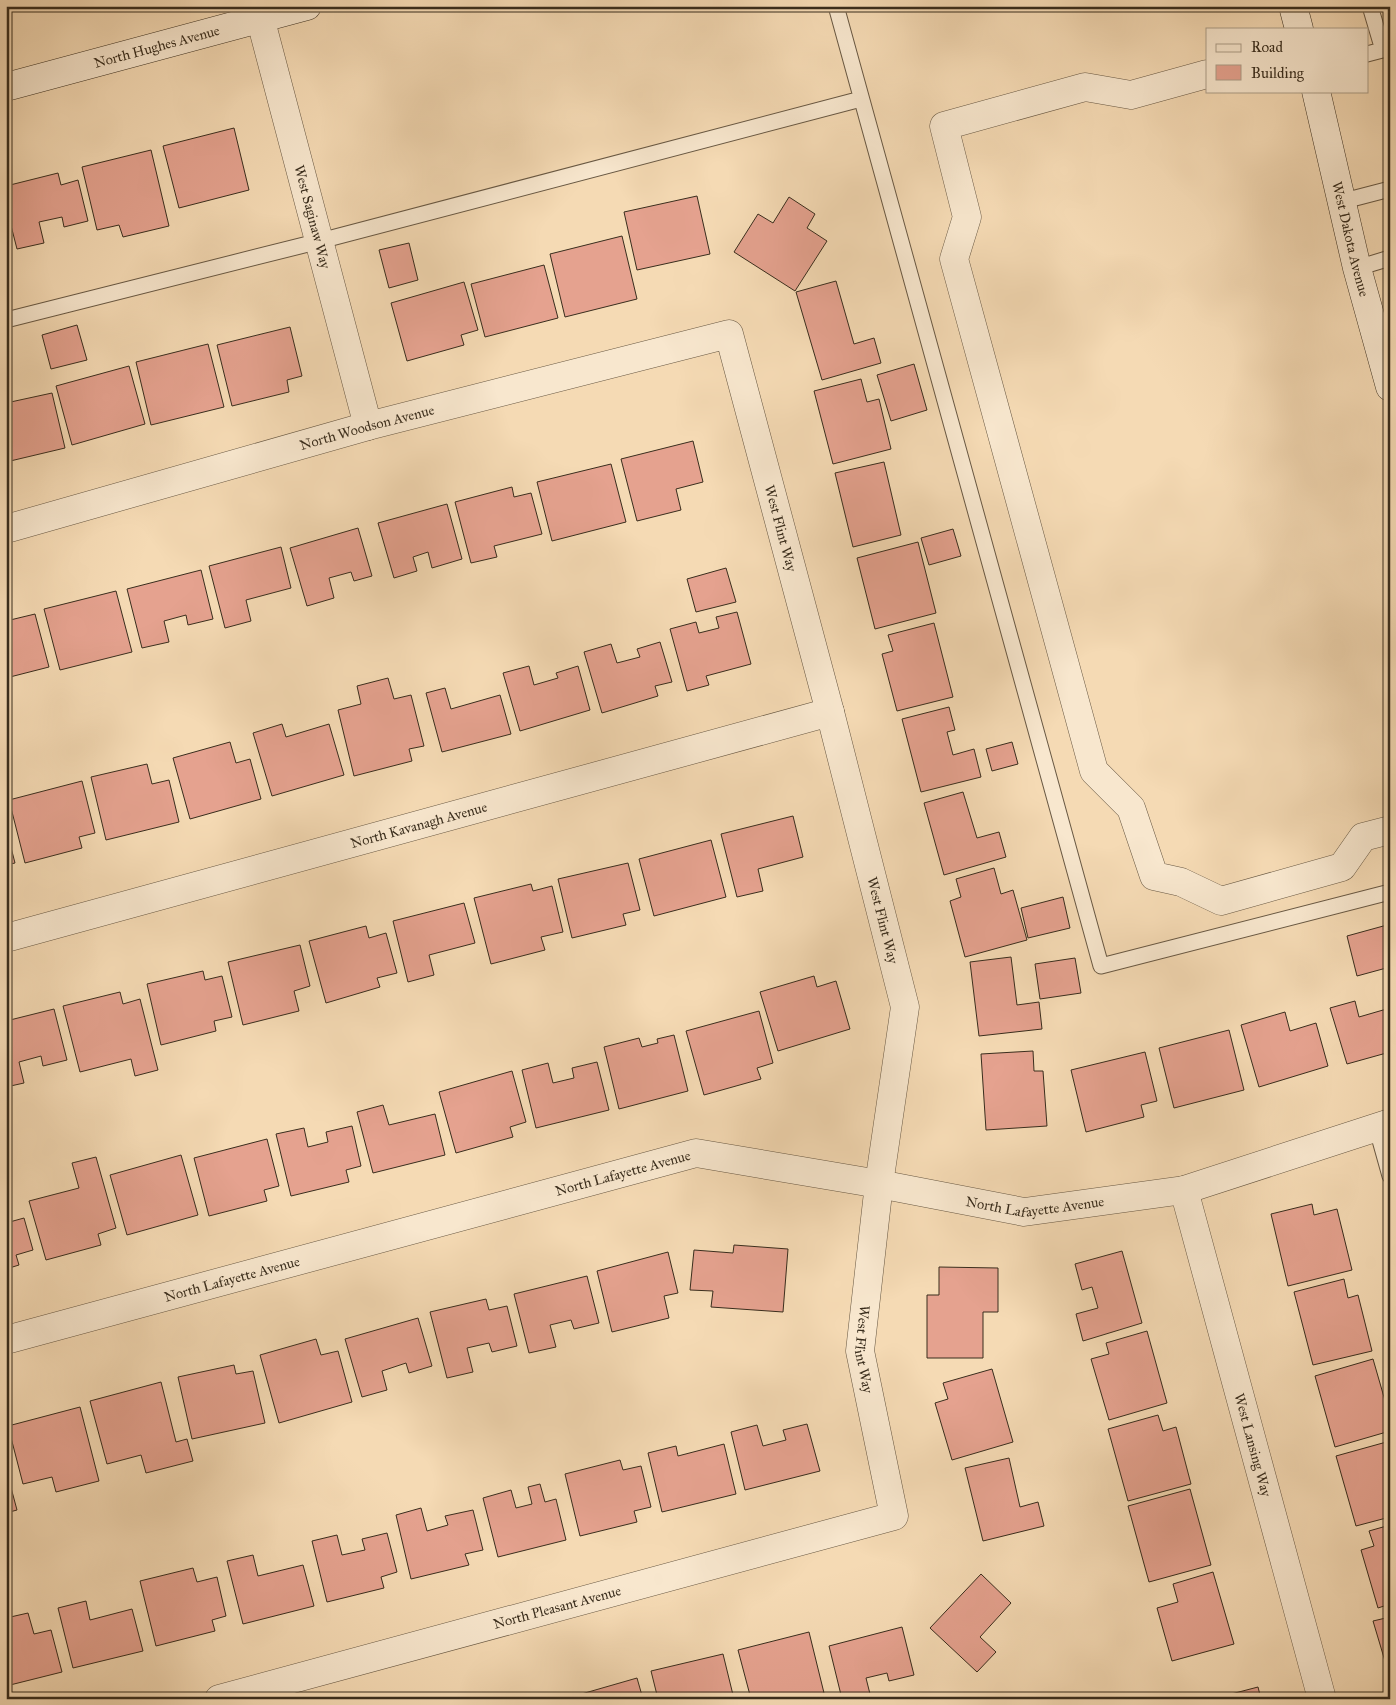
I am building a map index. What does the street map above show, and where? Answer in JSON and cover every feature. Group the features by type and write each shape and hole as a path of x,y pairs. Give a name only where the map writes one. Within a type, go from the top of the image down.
{"street":[{"name":"North Hughes Avenue","path":"6,87 259,13 307,6"},
{"path":"1293,6 1299,28"},
{"name":"West Saginaw Way","path":"259,13 368,426"},
{"path":"1206,74 1131,95 1085,87 944,126 967,217 954,259 1094,771 1131,808 1154,876 1181,882 1221,901 1342,867 1363,837 1390,830"},
{"name":"West Dakota Avenue","path":"1316,92 1340,202 1390,386"},
{"name":"North Woodson Avenue","path":"6,529 368,426 729,334"},
{"name":"West Flint Way","path":"729,334 830,712 905,1007 879,1184 860,1351 894,1516"},
{"name":"North Kavanagh Avenue","path":"6,938 830,712"},
{"name":"North Lafayette Avenue","path":"6,1340 696,1153 879,1184 1024,1212 1184,1190 1383,1125"},
{"name":"West Lansing Way","path":"1184,1190 1322,1699"},
{"name":"North Pleasant Avenue","path":"219,1699 894,1516"}],"lane":[{"path":"836,6 1101,966 1390,892"},
{"path":"1368,54 1386,49 1370,6"},
{"path":"6,320 320,241 861,99"},
{"path":"1340,202 1390,189"},
{"path":"1357,268 1390,258"},
{"path":"1383,1125 1390,1176"}],"building":[{"path":"234,128 249,190 179,208 163,146"},
{"path":"151,150 169,226 123,237 119,225 97,230 82,167"},
{"path":"58,173 61,185 78,180 88,221 64,227 62,217 39,222 44,243 17,249 6,206 6,186"},
{"path":"697,196 710,254 637,270 624,212"},
{"path":"789,197 815,214 807,228 827,241 795,291 734,252 758,214 773,223"},
{"path":"622,236 637,299 565,317 550,254"},
{"path":"409,243 418,280 389,288 379,250"},
{"path":"544,265 558,318 485,337 471,284"},
{"path":"836,281 854,344 874,338 881,363 822,380 796,292"},
{"path":"464,282 478,330 461,335 464,345 407,361 391,303"},
{"path":"77,325 87,360 51,369 42,335"},
{"path":"290,327 302,376 287,380 289,392 232,406 217,345"},
{"path":"208,344 224,407 151,425 136,362"},
{"path":"914,364 927,410 891,421 877,375"},
{"path":"129,366 145,424 72,445 56,386"},
{"path":"861,379 867,402 879,399 891,449 833,464 814,391"},
{"path":"52,393 65,448 6,462 6,403"},
{"path":"693,441 703,482 676,489 681,510 637,521 621,459"},
{"path":"884,462 901,535 853,547 835,473"},
{"path":"611,464 626,522 552,541 537,482"},
{"path":"512,487 514,497 531,493 542,534 494,546 497,557 471,563 455,502"},
{"path":"447,504 462,559 432,568 428,552 413,557 417,571 394,578 378,523"},
{"path":"358,528 372,576 354,581 351,572 329,578 334,598 307,606 290,548"},
{"path":"953,529 961,556 929,565 921,538"},
{"path":"918,542 936,613 875,629 857,558"},
{"path":"281,547 291,588 246,600 251,621 225,628 209,566"},
{"path":"726,568 736,602 696,612 687,579"},
{"path":"201,570 213,619 188,625 186,615 164,621 169,642 142,648 127,589"},
{"path":"116,591 132,652 60,670 44,609"},
{"path":"737,612 751,664 706,676 709,685 687,691 670,629 696,622 699,633 719,628 716,617"},
{"path":"35,614 49,667 6,678 6,621"},
{"path":"934,623 953,697 897,711 882,654 893,651 888,635"},
{"path":"660,642 672,682 655,686 658,696 602,713 584,652 611,644 617,663 640,657 637,649"},
{"path":"529,666 534,685 558,678 556,673 578,666 590,710 520,731 503,673"},
{"path":"388,678 394,699 411,695 424,746 409,749 412,761 354,776 338,710 361,704 357,686"},
{"path":"445,688 451,709 500,695 511,734 442,752 426,693"},
{"path":"949,707 955,730 947,732 953,755 974,749 981,777 921,792 902,719"},
{"path":"282,724 286,737 329,724 344,775 272,796 253,733"},
{"path":"230,742 236,763 250,759 261,799 190,819 173,758"},
{"path":"1012,742 1018,764 992,771 986,749"},
{"path":"147,764 152,784 169,780 179,822 106,840 91,777"},
{"path":"82,781 95,833 79,837 82,848 25,863 9,800"},
{"path":"963,792 977,838 999,832 1006,857 944,875 924,803"},
{"path":"793,816 803,857 758,869 763,891 737,897 721,834"},
{"path":"6,828 15,863 6,865"},
{"path":"711,840 726,897 654,916 639,859"},
{"path":"628,863 640,910 623,914 626,925 572,938 558,879"},
{"path":"994,868 1001,894 1013,890 1027,940 965,957 950,901 961,897 956,879"},
{"path":"531,884 533,891 552,886 563,932 541,937 545,950 491,964 474,898"},
{"path":"1063,897 1070,928 1028,938 1021,908"},
{"path":"464,903 475,943 429,955 434,975 408,982 393,921"},
{"path":"1387,925 1390,936 1390,967 1357,976 1347,936"},
{"path":"366,926 369,938 386,933 397,973 377,978 380,987 326,1003 309,941"},
{"path":"300,945 310,986 294,991 299,1011 243,1025 228,962"},
{"path":"1011,957 1017,1005 1039,1002 1042,1029 979,1036 970,962"},
{"path":"1075,958 1081,993 1040,999 1035,964"},
{"path":"203,971 205,980 222,976 232,1017 214,1021 216,1031 161,1045 147,984"},
{"path":"814,976 817,987 836,981 850,1029 778,1051 760,992"},
{"path":"120,992 123,1004 140,999 158,1070 135,1076 131,1059 80,1072 63,1006"},
{"path":"1355,1001 1359,1017 1390,1008 1390,1052 1347,1064 1330,1008"},
{"path":"54,1009 67,1060 43,1066 41,1056 19,1062 24,1083 6,1087 6,1021"},
{"path":"759,1011 773,1063 757,1068 761,1079 704,1095 686,1031"},
{"path":"1285,1012 1290,1031 1316,1023 1328,1066 1259,1087 1241,1025"},
{"path":"1229,1030 1244,1090 1174,1108 1159,1048"},
{"path":"674,1035 688,1091 619,1109 604,1047 639,1038 642,1047 658,1043 657,1039"},
{"path":"1033,1051 1034,1071 1043,1071 1047,1126 986,1130 981,1054"},
{"path":"1145,1052 1157,1101 1141,1105 1144,1117 1086,1132 1071,1070"},
{"path":"597,1062 609,1110 536,1128 522,1070 548,1063 553,1083 574,1078 572,1068"},
{"path":"512,1071 526,1122 510,1127 513,1137 456,1153 439,1092"},
{"path":"383,1105 389,1125 435,1114 445,1155 373,1173 357,1112"},
{"path":"352,1126 361,1166 346,1170 349,1182 291,1196 276,1134 304,1128 308,1147 328,1142 326,1132"},
{"path":"267,1139 279,1186 264,1190 267,1201 209,1216 194,1158"},
{"path":"181,1155 198,1215 127,1235 110,1175"},
{"path":"96,1157 116,1228 98,1234 101,1245 46,1260 29,1201 79,1188 72,1163"},
{"path":"1312,1204 1314,1215 1337,1209 1352,1270 1288,1286 1271,1214"},
{"path":"24,1218 33,1250 16,1255 19,1265 6,1269 6,1223"},
{"path":"734,1245 788,1249 783,1312 711,1307 713,1291 690,1290 694,1250 733,1253"},
{"path":"1122,1251 1142,1323 1083,1341 1076,1314 1098,1308 1092,1287 1082,1290 1075,1264"},
{"path":"668,1252 678,1293 664,1296 669,1318 612,1332 597,1271"},
{"path":"939,1267 998,1268 998,1312 983,1312 983,1358 927,1358 927,1295 939,1295"},
{"path":"587,1276 599,1323 574,1329 571,1320 550,1325 556,1347 529,1353 514,1294"},
{"path":"1344,1279 1348,1298 1358,1295 1372,1351 1313,1365 1294,1292"},
{"path":"486,1299 489,1310 507,1306 517,1346 492,1352 489,1343 467,1348 473,1372 447,1378 430,1312"},
{"path":"418,1318 432,1366 409,1373 406,1363 382,1371 387,1390 362,1397 345,1339"},
{"path":"1147,1331 1167,1403 1109,1420 1091,1359 1109,1354 1106,1343"},
{"path":"316,1339 321,1355 338,1351 352,1402 279,1423 260,1355"},
{"path":"1373,1359 1390,1418 1390,1431 1335,1447 1315,1376"},
{"path":"234,1365 236,1374 253,1371 265,1423 192,1439 178,1377"},
{"path":"992,1369 1013,1442 952,1460 935,1403 948,1399 943,1383"},
{"path":"161,1382 176,1442 187,1439 193,1461 146,1473 141,1455 107,1464 90,1401"},
{"path":"80,1407 99,1481 56,1492 52,1477 23,1484 8,1426"},
{"path":"1158,1415 1163,1431 1176,1427 1191,1484 1128,1501 1108,1429"},
{"path":"807,1424 820,1471 745,1490 731,1432 757,1425 763,1446 786,1440 783,1430"},
{"path":"1390,1441 1390,1517 1356,1526 1336,1456"},
{"path":"724,1444 736,1494 662,1512 648,1453 676,1446 678,1456"},
{"path":"1009,1458 1020,1507 1038,1502 1044,1526 983,1541 965,1468"},
{"path":"620,1460 623,1470 641,1466 651,1507 634,1511 637,1522 580,1536 565,1474"},
{"path":"6,1469 17,1510 6,1513"},
{"path":"540,1484 545,1502 556,1499 566,1540 498,1557 483,1498 511,1490 516,1508 532,1504 528,1487"},
{"path":"1190,1489 1211,1565 1149,1582 1128,1506"},
{"path":"421,1508 427,1531 448,1525 445,1516 473,1510 483,1550 465,1554 469,1565 411,1579 396,1515"},
{"path":"1390,1525 1390,1604 1378,1608 1361,1550 1374,1546 1369,1531"},
{"path":"387,1533 397,1572 381,1577 384,1588 327,1602 312,1541 337,1535 342,1555 365,1550 362,1539"},
{"path":"253,1555 258,1576 303,1565 314,1606 243,1624 227,1561"},
{"path":"193,1568 197,1582 217,1577 226,1616 212,1620 215,1631 156,1646 140,1581"},
{"path":"1213,1572 1234,1644 1172,1661 1157,1608 1178,1602 1173,1584"},
{"path":"981,1574 1011,1603 980,1637 996,1652 977,1672 930,1628"},
{"path":"86,1601 90,1620 132,1609 143,1651 73,1668 58,1608"},
{"path":"28,1613 34,1634 51,1630 62,1672 6,1686 6,1618"},
{"path":"1390,1617 1390,1678 1373,1621"},
{"path":"902,1627 914,1675 889,1681 887,1673 866,1678 871,1698 842,1699 829,1646"},
{"path":"809,1632 824,1693 803,1699 751,1699 738,1650"},
{"path":"723,1654 734,1699 658,1699 651,1671"},
{"path":"637,1678 643,1699 564,1699"},
{"path":"1258,1687 1261,1699 1212,1699"}]}
